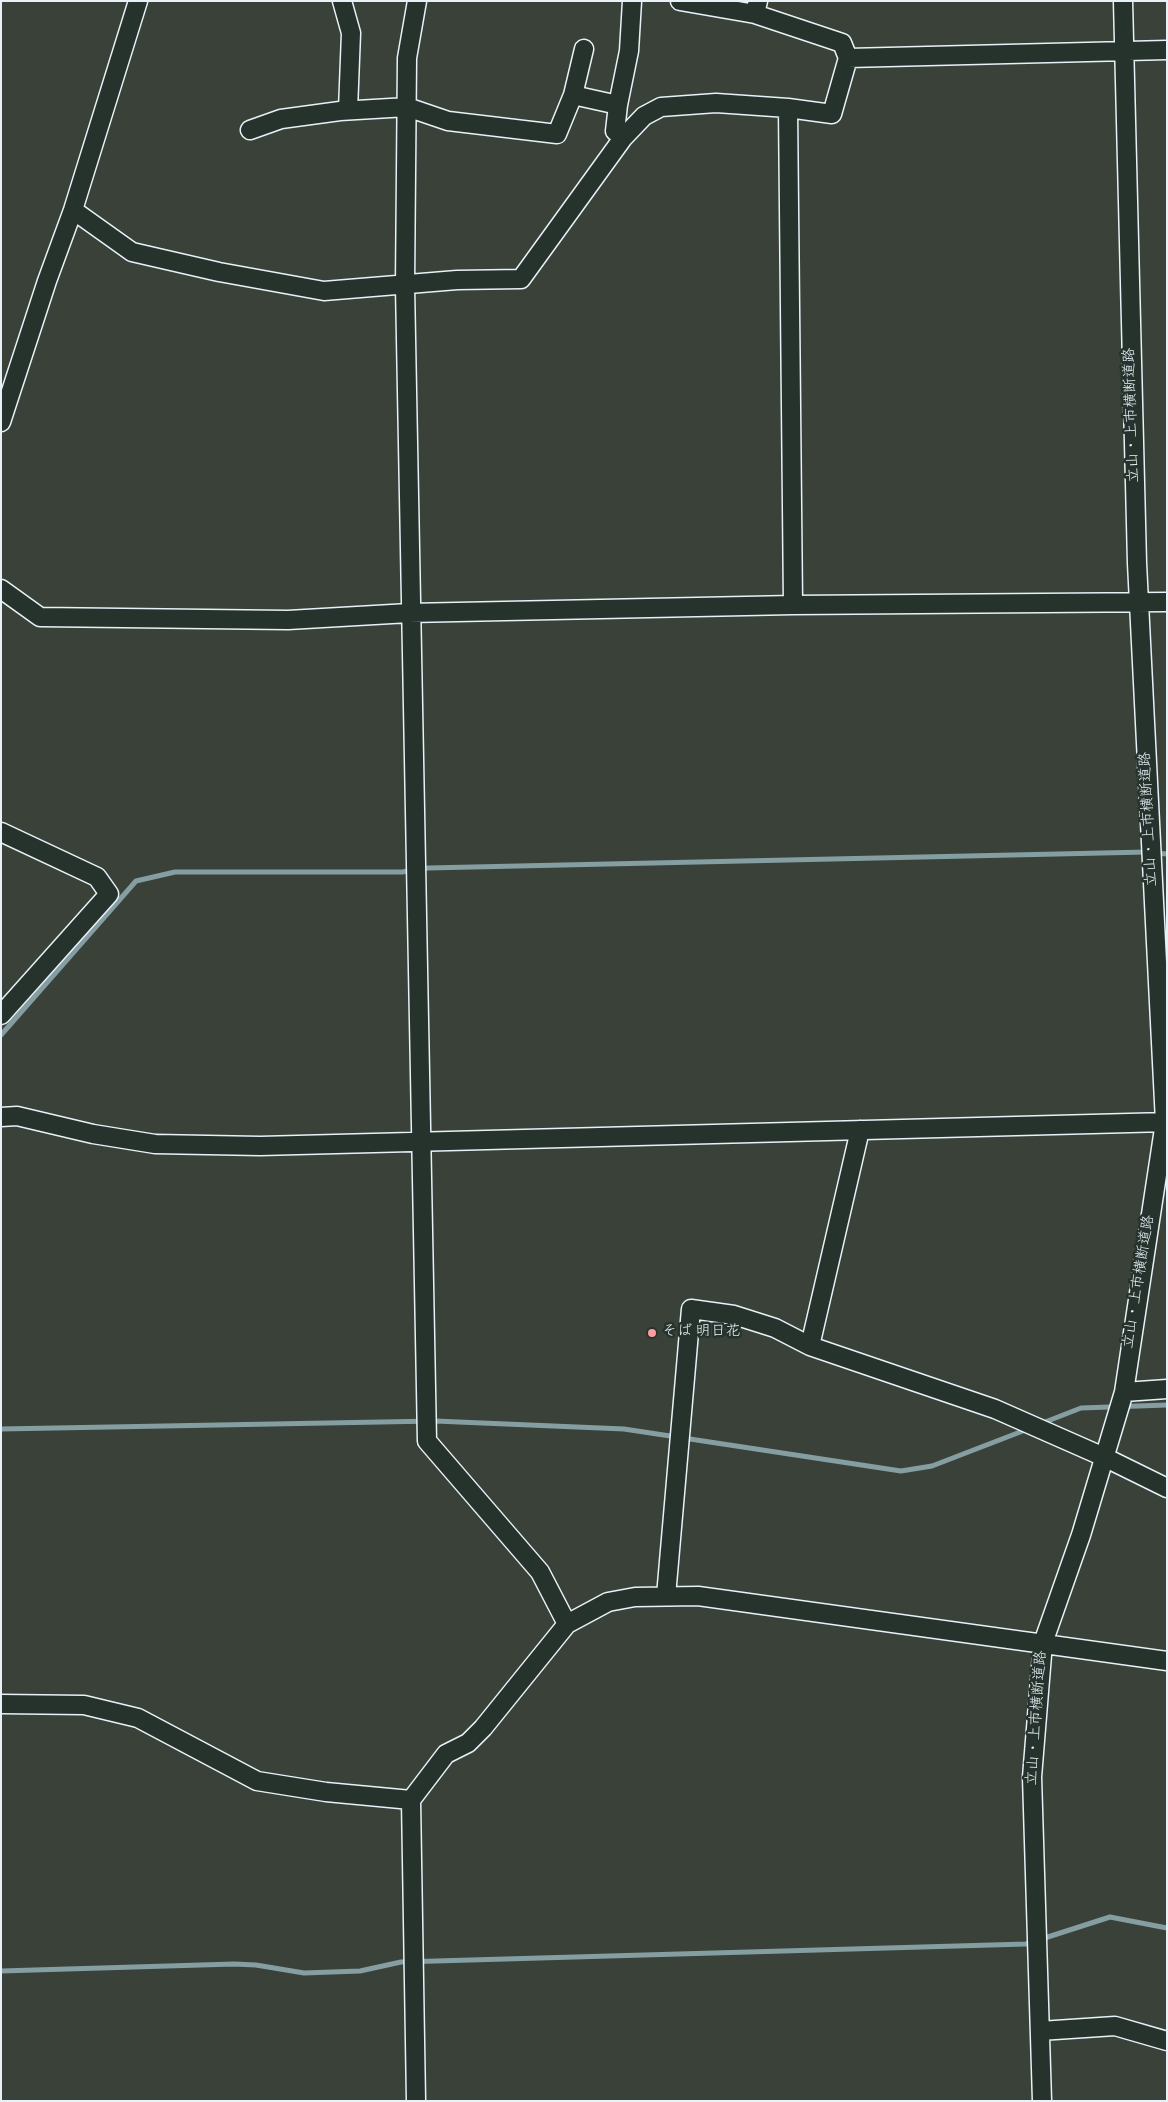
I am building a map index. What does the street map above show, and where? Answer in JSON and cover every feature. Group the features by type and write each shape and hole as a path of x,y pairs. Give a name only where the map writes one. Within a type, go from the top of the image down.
{"street":[{"path":"1,422 47,281 73,210 138,1"},
{"path":"342,1 351,33 348,110"},
{"path":"418,1 408,58 405,286 409,613 427,1440 540,1572 567,1624"},
{"path":"623,138 615,131 618,105 629,51 632,1"},
{"path":"73,210 132,252 219,272 324,291 405,286 457,280 521,279 623,138 644,116 661,107 716,103 788,108 832,114 848,58 842,43 756,8 680,1"},
{"name":"立山・上市横断道路","path":"1042,2101 1032,1777 1043,1644 1081,1535 1123,1393 1166,1122 1139,602 1123,1"},
{"path":"250,130 281,119 348,110 407,107 448,121 557,134 573,95 584,49"},
{"path":"848,58 1167,50"},
{"path":"573,95 618,105"},
{"path":"788,108 793,604"},
{"path":"1,589 40,617 288,620 409,613 793,604 1167,602"},
{"path":"1,832 97,877 109,894 1,1015"},
{"path":"1,1117 17,1116 92,1134 155,1144 260,1146 1166,1122"},
{"path":"810,1346 860,1130"},
{"path":"666,1596 691,1309 734,1315 775,1328 810,1346 995,1409 1104,1457 1167,1488"},
{"path":"1123,1393 1167,1389"},
{"path":"416,2101 411,1800 446,1754 468,1743 483,1728 567,1624 608,1602 635,1597 698,1596 1167,1661"},
{"path":"1,1704 84,1705 93,1707 138,1718 257,1781 326,1792 411,1800"},
{"path":"1040,2031 1115,2026 1167,2041"}],"waterway":[{"path":"1,1035 136,881 175,872 402,872 428,868 1147,852"},
{"path":"1156,853 1167,854"},
{"path":"1040,1424 1081,1408 1167,1405"},
{"path":"1,1429 435,1421 624,1429 901,1471 932,1466 1028,1429"},
{"path":"1,1971 234,1964 256,1965 304,1973 360,1971 401,1962 1026,1944 1110,1917 1167,1928"}],"place":[{"name":"そば 明日花","path":"652,1333"}]}
